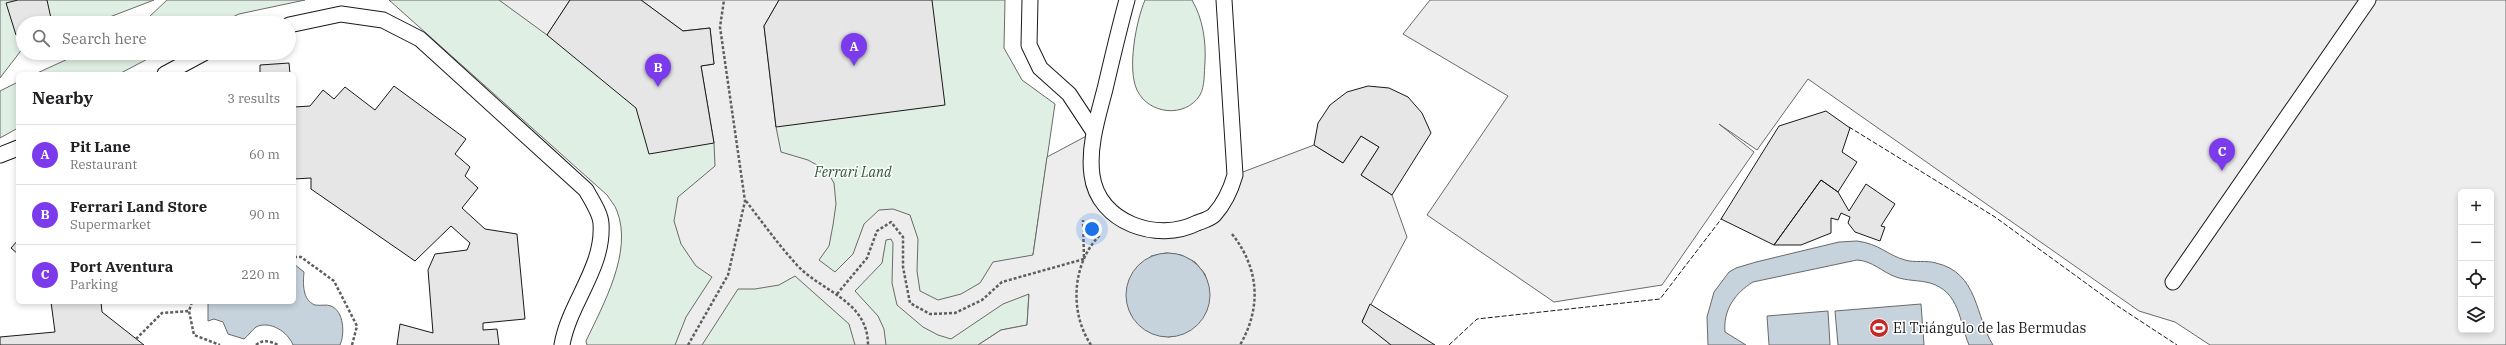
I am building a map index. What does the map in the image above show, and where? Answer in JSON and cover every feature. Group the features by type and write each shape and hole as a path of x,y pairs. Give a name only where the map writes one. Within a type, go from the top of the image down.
{"lane":[{"path":"1030,0 1029,45 1040,68 1069,94 1094,132"},
{"path":"1127,0 1094,132 1092,176 1101,198 1117,217 1146,230 1160,231 1188,228 1213,216 1231,190 1235,176 1224,0"},
{"path":"2173,282 2368,0"},
{"path":"296,23 341,14 383,20 420,39 586,190 601,223 597,257 564,331 562,345"},
{"path":"169,72 191,60"},
{"path":"0,155 16,149"}],"path":[{"path":"688,345 728,275 746,201 720,27 724,0"},
{"path":"746,201 797,265 837,294 858,312 868,336 868,345"},
{"path":"1213,216 1229,230 1243,247 1252,267 1256,288 1255,310 1248,331 1240,345"},
{"path":"1091,345 1081,323 1076,302 1078,280 1084,259 1094,240 1117,217"},
{"path":"837,294 868,258 877,231 891,222 903,237 903,268 910,303 930,314 956,313 982,300 1002,282 1084,259"},
{"path":"296,257 301,257 334,281 357,326 352,345"},
{"path":"191,304 189,311 194,335 220,345"},
{"path":"136,339 162,313 189,311"},
{"path":"256,345 260,341 278,345"}],"green space":[{"path":"0,0 154,0 112,16 16,16 16,57 0,78"},
{"path":"167,0 305,0 235,16 150,16"},
{"name":"Ferrari Land","path":"389,0 1005,0 1004,48 1022,80 1055,104 1030,275 1027,325 1001,330 978,345 587,345 586,341 607,295 619,261 621,227 615,207 607,195"},
{"path":"1145,0 1192,0 1199,15 1205,46 1204,84 1200,95 1193,103 1185,108 1167,110 1158,108 1149,104 1142,98 1137,90 1133,70 1134,45"},
{"path":"66,60 146,60 123,72 39,72"},
{"path":"16,83 16,129 0,138 0,91"}],"shaded area":[{"path":"499,0 570,0 547,35"},
{"path":"641,0 779,0 764,26 776,127 781,152 808,160 826,170 834,183 836,204 829,246 819,260 835,272 853,254 864,224 879,210 893,209 910,215 918,239 917,271 920,291 938,300 961,294 980,283 993,262 1033,255 1047,157 1094,132 1096,188 1133,225 1201,221 1235,175 1314,145 1343,163 1361,136 1379,147 1361,175 1392,195 1407,237 1362,321 1391,345 978,345 1001,330 1027,325 1029,294 1003,304 951,339 938,335 923,327 897,305 892,283 893,243 891,239 886,240 882,263 855,291 878,316 884,329 886,345 855,345 849,324 795,276 779,285 755,289 738,289 702,345 675,345 686,317 712,277 696,266 681,244 674,221 678,197 715,166 714,143 701,66 714,64 710,28 683,31","holes":["1166,253 1181,255 1195,262 1205,274 1209,289 1206,312 1197,324 1177,335 1169,337 1147,331 1131,315 1151,256"]},
{"path":"1430,0 2506,0 2506,345 2210,345 2175,322 2139,311 1808,79 1757,150 1719,124 1754,152 1662,285 1554,302 1427,215 1508,96 1403,34"},
{"path":"1839,242 1865,242 1878,247 1905,260 1936,263 1950,268 1961,276 1974,297 1987,334 1993,345 1969,345 1953,300 1940,287 1922,281 1896,277 1873,264 1857,260 1753,282 1741,291 1728,309 1725,324 1725,332 1746,345 1708,345 1707,317 1714,292 1729,272 1736,268 1756,262"},
{"path":"1168,253 1184,256 1198,265 1207,279 1210,295 1207,311 1198,325 1184,334 1168,337 1152,334 1138,325 1129,311 1126,295 1129,279 1138,265 1152,256"},
{"path":"296,266 304,272 304,291 311,303 315,305 331,306 339,313 343,335 340,345 293,345 291,340 283,332 273,326 261,325 256,327 244,339 228,334 223,322 214,319 208,321 208,304 296,304"},
{"name":"El Triángulo de las Bermudas","path":"1921,304 1924,345 1838,345 1835,311"},
{"path":"1828,311 1830,345 1769,345 1767,316"}],"building":[{"path":"18,0 47,0 50,16 16,16 16,35 6,3"},
{"path":"570,0 641,0 683,31 710,28 714,64 701,66 714,143 649,154 636,108 547,35"},
{"path":"779,0 932,0 945,105 776,127 764,26"},
{"path":"289,63 290,72 260,72 260,65"},
{"path":"394,86 466,139 455,154 470,167 465,176 478,188 462,208 485,229 517,234 525,319 483,323 483,330 497,329 499,345 397,345 400,324 433,333 428,270 435,254 467,250 470,243 451,226 415,261 311,189 311,178 296,179 296,107 310,106 323,90 334,99 345,87 375,110"},
{"path":"1368,86 1389,88 1408,97 1422,113 1431,133 1392,195 1361,175 1379,147 1361,136 1343,163 1314,145 1318,123 1330,105 1347,92"},
{"path":"1826,111 1850,128 1842,152 1857,162 1838,192 1821,180 1774,245 1721,219 1779,126"},
{"path":"1821,180 1838,192 1849,211 1866,184 1895,204 1881,226 1885,227 1880,241 1855,232 1848,223 1850,217 1841,213 1838,220 1831,218 1831,233 1801,245 1774,245"},
{"path":"16,242 16,252 11,248"},
{"path":"51,304 101,304 102,312 144,345 0,345 0,337 55,332"},
{"path":"1370,304 1435,345 1391,345 1362,322"}],"fence":[{"path":"1849,127 1995,217 2116,305 2177,345"},
{"path":"1449,345 1477,319 1660,299 1722,218"}],"place":[{"name":"Pit Lane","path":"854,66"},
{"name":"Ferrari Land Store","path":"658,87"},
{"name":"Port Aventura","path":"2222,171"},
{"name":"El Triángulo de las Bermudas","path":"1879,328"}]}
